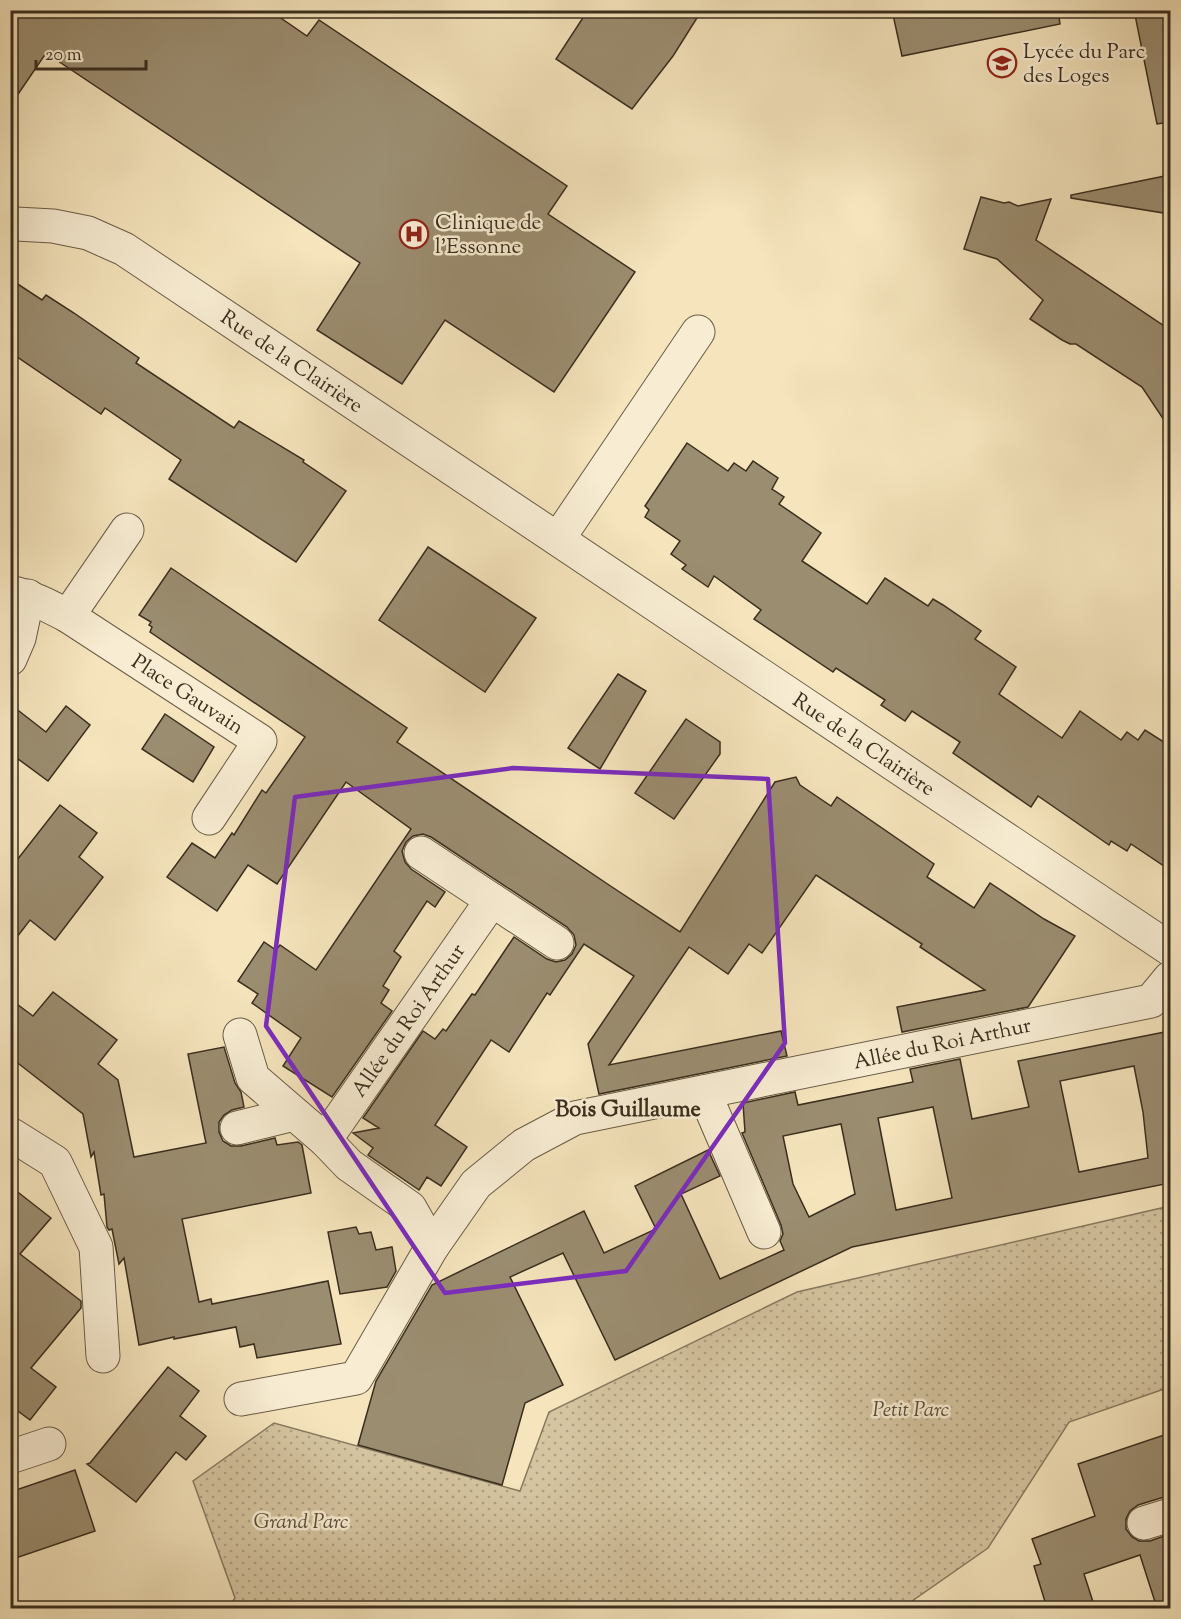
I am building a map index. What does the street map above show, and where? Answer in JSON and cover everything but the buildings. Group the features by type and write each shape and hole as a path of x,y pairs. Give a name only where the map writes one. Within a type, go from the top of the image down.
{"street":[{"name":"Rue de la Clairière","path":"10,225 53,226 88,233 124,249 1170,949"},
{"path":"558,539 698,332"},
{"path":"68,616 127,530"},
{"name":"Place Gauvain","path":"10,659 19,638 19,594 68,616 260,741 210,818"},
{"path":"421,853 557,943"},
{"name":"Allée du Roi Arthur","path":"325,1140 492,900"},
{"name":"Allée du Roi Arthur","path":"241,1399 356,1378 432,1247 476,1184 524,1145 575,1118 1151,1000 1170,978"},
{"path":"240,1035 253,1078 325,1140 349,1165 410,1208 432,1247"},
{"path":"704,1092 765,1232"},
{"path":"237,1128 294,1114"},
{"path":"10,1136 12,1135 55,1162 96,1247 103,1356"},
{"path":"10,1457 48,1444"}],"highlighted area":[{"path":"513,768 768,779 785,1043 626,1271 445,1293 266,1026 295,797"}],"green space":[{"name":"Petit Parc","path":"1170,1206 1170,1387 1069,1422 988,1548 902,1608 228,1608 235,1598 193,1481 274,1423 520,1491 549,1412 797,1292"}],"place":[{"name":"Lycée du Parc des Loges","path":"1002,63"},
{"name":"Clinique de l'Essonne","path":"414,234"}],"district":[{"name":"Bois Guillaume","path":"628,1108"}],"park label":[{"name":"Grand Parc","path":"301,1521"}]}
